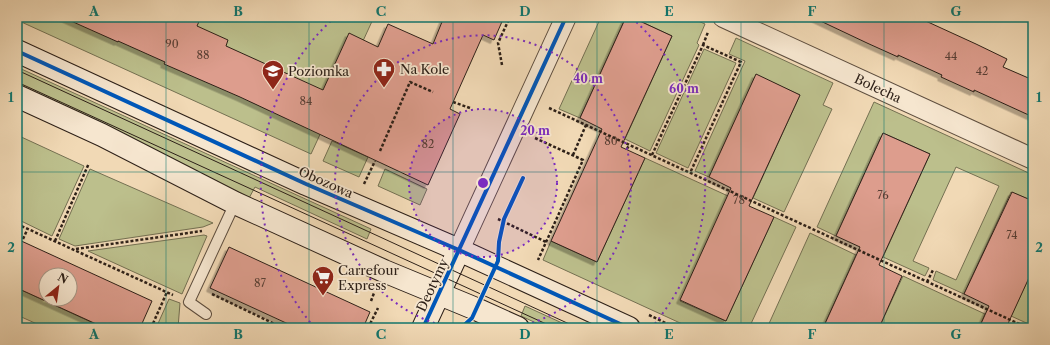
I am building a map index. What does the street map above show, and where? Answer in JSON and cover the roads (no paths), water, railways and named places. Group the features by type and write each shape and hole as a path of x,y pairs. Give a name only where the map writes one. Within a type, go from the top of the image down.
{"street":[{"path":"459,250 566,17"},
{"name":"Bolecha","path":"723,17 1033,159"},
{"name":"Obozowa","path":"17,50 306,184 459,250 629,328"},
{"path":"17,96 102,135 235,203 342,252 518,328"},
{"name":"Deotymy","path":"423,328 459,250"}],"lane":[{"path":"206,314 189,302 235,203"}],"tram line":[{"path":"17,70 578,328"},
{"path":"17,82 555,328"}],"place":[{"name":"Na Kole","path":"384,88"},
{"name":"Poziomka","path":"273,90"},
{"name":"Carrefour Express","path":"323,296"}]}
